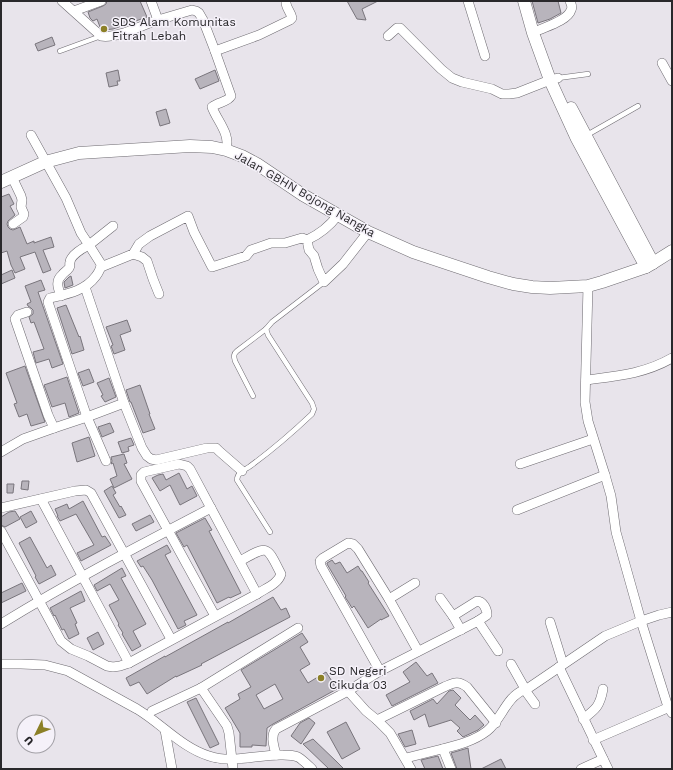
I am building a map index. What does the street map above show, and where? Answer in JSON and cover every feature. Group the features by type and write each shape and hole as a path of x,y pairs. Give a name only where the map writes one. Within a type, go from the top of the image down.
{"street":[{"path":"62,1 101,36 106,37 190,10 199,13 215,51 231,96 229,99 212,107 224,129 228,143 226,150"},
{"path":"74,11 100,1"},
{"path":"151,1 158,20"},
{"path":"215,51 259,35 290,20 292,16 286,6 286,1"},
{"path":"468,1 485,56"},
{"path":"524,1 533,33 554,79 577,139 650,265"},
{"path":"530,1 554,79 585,136 650,265"},
{"path":"539,30 569,15 572,7 570,1"},
{"path":"388,36 397,28 400,28 452,78 462,82 492,89 502,94 516,93 554,79"},
{"path":"662,63 672,80"},
{"path":"31,135 66,198 81,233 99,260 101,267"},
{"name":"Jalan GBHN Bojong Nangka","path":"1,182 45,162 79,153 190,146 212,147 242,156 257,164 303,195 368,232 413,252 512,284 550,288 588,286 650,265 672,251"},
{"path":"12,177 21,196 22,200 20,206 24,214 23,217 13,224"},
{"path":"106,461 87,417 48,302 49,299 85,287 97,275 101,267 133,254 139,244 166,227 188,216 194,232 212,267 246,256 251,250 271,243 285,243 302,238 307,240 326,229 338,215"},
{"path":"61,296 58,287 58,280 70,266 70,260 73,256 113,226"},
{"path":"307,240 309,250 314,256 324,282 343,264 368,232"},
{"path":"133,254 142,257 147,261 159,294"},
{"path":"588,286 585,402 588,421 605,475 616,532 641,621 671,709 593,740"},
{"path":"85,287 124,403 142,448 147,456 156,460 201,449 216,448 242,471"},
{"path":"27,312 18,315 15,319 54,428"},
{"path":"586,380 639,372 654,368 672,358"},
{"path":"1,452 23,439 124,403"},
{"path":"520,464 593,439"},
{"path":"215,616 140,481 141,474 144,472 179,464 190,468 257,594"},
{"path":"517,510 605,475"},
{"path":"1,508 75,491 86,490 92,493 172,639"},
{"path":"41,499 130,663"},
{"path":"1,624 125,553 211,508"},
{"path":"1,531 61,641 71,648 107,666 113,667 130,663 257,594 277,582 280,578 281,574 270,552 266,550 260,550 240,561"},
{"path":"380,671 321,566 320,561 323,558 348,543 353,544 358,549 389,599 418,651"},
{"path":"389,599 415,583"},
{"path":"440,598 454,616 461,630"},
{"path":"276,755 273,733 276,729 348,691 380,671 478,621 487,614 487,612 482,602 477,601 454,616"},
{"path":"406,758 466,743 478,737 496,723 515,695 519,692 525,691 605,636 641,621 672,612"},
{"path":"478,621 498,651"},
{"path":"550,622 561,666 583,719 608,769"},
{"path":"152,711 201,688 298,628"},
{"path":"1,664 45,665 68,671 148,716 189,747 211,757 232,759 276,755 292,756 301,759 312,769"},
{"path":"511,664 525,691 535,704"},
{"path":"378,720 444,687 455,683 460,683 466,687 496,723"},
{"path":"201,688 227,726 231,743 233,769"},
{"path":"583,719 598,706 603,689"},
{"path":"348,691 366,711 378,720 390,733 412,769"},
{"path":"165,730 172,769"},
{"path":"443,749 451,769"},
{"path":"580,769 603,759"}],"lane":[{"path":"60,51 101,36"},
{"path":"554,79 588,74"},
{"path":"585,136 638,106"},
{"path":"253,396 235,361 235,352 324,282"},
{"path":"266,329 268,335 312,403 314,409 312,414 283,441 238,475 237,480 270,532"}],"building":[{"path":"107,1 140,1 147,17 113,29 103,30 97,19 93,21 88,12 103,6"},
{"path":"347,1 378,1 362,9 366,20 357,19"},
{"path":"532,1 558,1 561,13 538,23"},
{"path":"52,37 55,45 38,51 35,44"},
{"path":"118,70 120,81 117,81 118,85 109,87 106,73"},
{"path":"215,70 219,81 200,89 195,79"},
{"path":"166,109 170,123 160,126 156,112"},
{"path":"9,194 14,204 10,206 15,215 8,221 8,227 13,230 20,227 27,244 51,237 54,247 43,250 51,270 43,273 35,252 20,257 25,269 15,273 7,251 1,253 1,197"},
{"path":"12,270 15,278 1,284 1,275"},
{"path":"71,276 73,285 65,288 64,282"},
{"path":"41,280 45,290 38,292 63,364 52,368 49,359 36,363 33,352 44,349 34,322 31,323 29,317 33,314 33,310 27,304 31,302 25,286"},
{"path":"66,305 79,337 80,336 84,350 72,354 57,308"},
{"path":"127,320 131,331 120,335 125,350 114,354 111,346 113,345 106,327"},
{"path":"25,366 45,422 31,426 27,414 19,417 14,404 17,403 6,373"},
{"path":"89,369 94,382 83,386 78,373"},
{"path":"67,377 79,413 69,417 65,403 52,407 44,385"},
{"path":"109,378 116,397 105,402 101,396 103,395 97,383"},
{"path":"140,385 155,429 143,433 126,390"},
{"path":"110,423 114,432 102,437 98,427"},
{"path":"89,437 95,456 77,462 72,443"},
{"path":"131,438 134,445 128,447 129,451 122,453 118,442"},
{"path":"124,454 127,463 124,464 132,479 114,488 110,479 117,476 113,463 111,464 111,457"},
{"path":"179,473 187,489 192,486 197,496 180,505 170,485 160,491 152,478 163,474 166,480"},
{"path":"22,481 29,481 28,490 21,489"},
{"path":"7,484 14,484 13,493 7,493"},
{"path":"112,486 116,493 113,495 126,515 119,518 104,491"},
{"path":"83,501 102,537 105,536 111,545 81,561 77,553 94,545 76,514 60,521 55,509 67,504 69,509"},
{"path":"15,511 20,519 5,527 1,525 1,517 9,512"},
{"path":"31,511 37,522 26,528 20,517"},
{"path":"150,515 154,522 136,531 132,524"},
{"path":"205,518 212,530 209,531 241,593 217,603 187,545 184,547 176,533"},
{"path":"30,537 47,568 51,565 56,575 39,584 19,543"},
{"path":"167,545 171,552 165,555 197,615 184,621 186,625 178,629 152,580 143,566 141,567 137,561"},
{"path":"332,560 335,564 340,562 347,573 358,566 389,616 381,619 368,628 354,606 352,608 327,564"},
{"path":"122,568 126,576 121,578 146,624 133,631 141,646 132,651 122,634 123,633 118,625 119,624 109,605 119,600 110,584 97,591 94,585"},
{"path":"22,583 26,591 1,603 1,593"},
{"path":"81,591 85,601 70,608 77,623 75,624 79,634 69,639 64,629 62,630 50,608"},
{"path":"273,597 281,610 286,608 290,617 201,664 202,665 176,676 147,694 139,682 130,686 126,678"},
{"path":"98,632 104,644 93,650 87,638"},
{"path":"302,633 308,642 300,647 310,664 300,670 308,683 326,672 337,689 267,728 266,746 252,745 252,747 240,747 240,733 225,708 240,699 238,694 251,687 241,670","holes":["275,684 283,699 264,709 256,695"]},
{"path":"416,662 427,676 432,673 438,683 392,706 386,695 410,682 403,672"},
{"path":"453,690 461,698 455,705 470,720 475,715 484,725 478,730 463,737 457,731 460,728 451,720 429,727 425,714 414,720 410,711 433,699 437,704 449,691"},
{"path":"196,698 219,744 210,748 187,702"},
{"path":"309,718 315,723 301,744 291,736 300,723"},
{"path":"346,722 360,749 342,759 327,732"},
{"path":"412,730 416,744 405,747 398,734"},
{"path":"313,739 344,769 329,769 303,744"},
{"path":"468,748 471,769 457,769 451,753"},
{"path":"438,756 443,769 425,769 421,760"},
{"path":"501,759 506,769 481,769"}],"place":[{"name":"SDS Alam Komunitas Fitrah Lebah","path":"104,29"},
{"name":"SD Negeri Cikuda 03","path":"321,678"}]}
